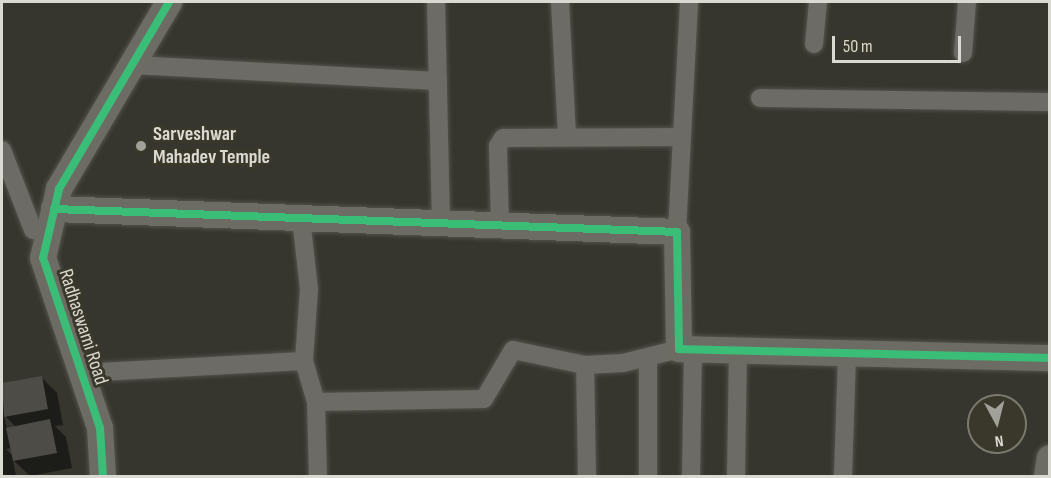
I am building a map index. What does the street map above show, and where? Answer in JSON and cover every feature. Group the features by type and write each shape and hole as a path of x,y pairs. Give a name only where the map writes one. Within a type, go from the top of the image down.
{"street":[{"name":"Radhaswami Road","path":"87,477 84,431 27,259 44,183 151,2"},
{"name":"Radhaswami Road","path":"103,477 100,428 43,258 59,189 169,2"},
{"path":"436,2 441,223"},
{"path":"560,2 567,136"},
{"path":"688,2 677,232 686,349 691,477"},
{"path":"814,44 818,2"},
{"path":"963,53 967,2"},
{"path":"132,65 438,81"},
{"path":"760,98 1050,102"},
{"path":"500,225 498,146 503,138 682,137"},
{"path":"2,150 33,230"},
{"path":"54,209 677,232"},
{"path":"301,218 309,290 304,361 316,402 318,477"},
{"path":"316,402 484,399 513,350 585,365 648,357 686,349 1050,358"},
{"path":"736,477 738,350"},
{"path":"843,477 847,353"},
{"path":"648,357 648,477"},
{"path":"81,373 304,361"},
{"path":"585,365 587,477"},
{"path":"1047,477 1050,458"}],"building":[{"path":"42,376 48,409 4,417 2,383"},
{"path":"50,419 57,453 13,461 6,428"}],"cycle path":[{"path":"103,476 100,428 43,258 59,189 169,2"},
{"path":"54,209 677,232 679,349 1050,358"}],"place":[{"name":"Sarveshwar Mahadev Temple","path":"141,146"}]}
